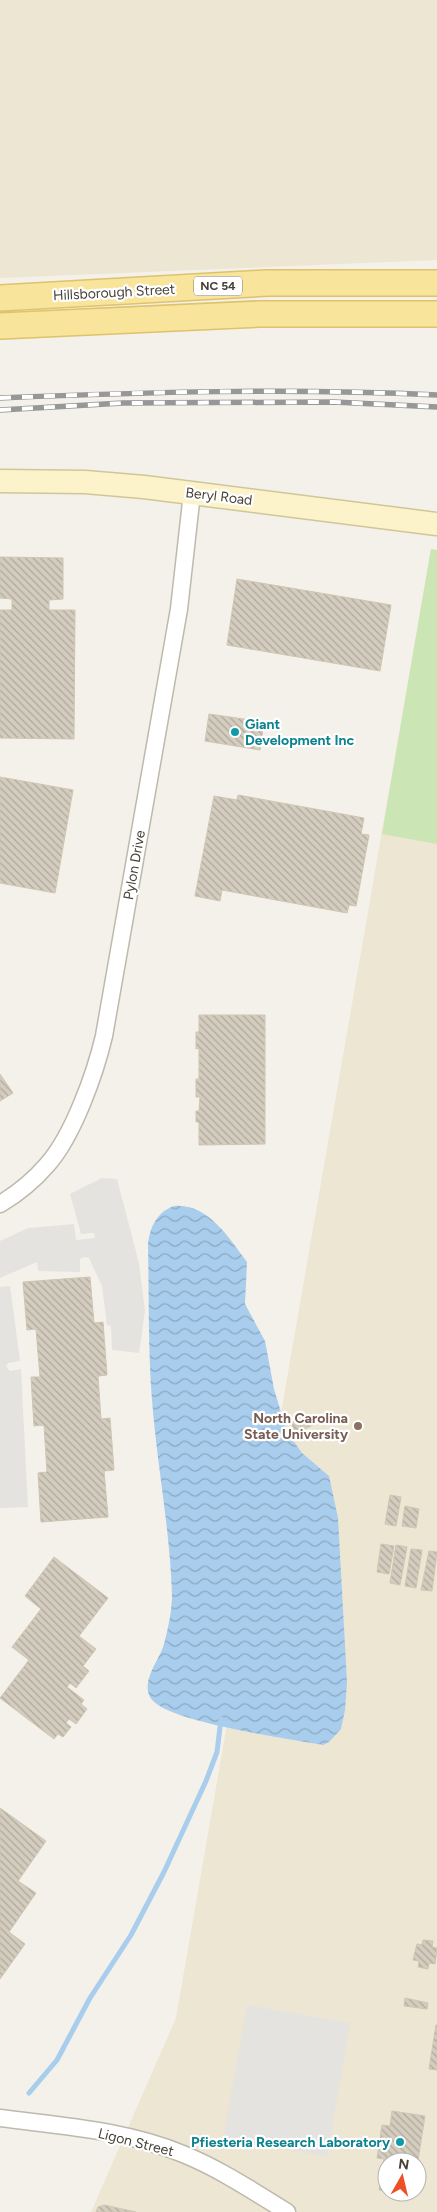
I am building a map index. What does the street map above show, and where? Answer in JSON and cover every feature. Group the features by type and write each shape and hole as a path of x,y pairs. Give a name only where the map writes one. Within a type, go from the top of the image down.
{"main road":[{"name":"Hillsborough Street","path":"0,298 267,284 437,283"},
{"name":"Hillsborough Street","path":"0,326 259,314 437,314"}],"street":[{"name":"Beryl Road","path":"0,481 85,482 192,493 437,524"},
{"name":"Pylon Drive","path":"0,1204 28,1183 47,1165 62,1144 97,1064 104,1036 179,609 192,493"},
{"name":"Ligon Street","path":"0,2118 117,2135 150,2143 183,2154 214,2169 287,2212"}],"shaded area":[{"path":"0,0 437,0 437,260 0,278"},
{"name":"North Carolina State University","path":"431,549 437,550 437,2212 91,2212 176,2018"},
{"path":"102,1178 117,1179 139,1263 145,1311 139,1353 112,1350 111,1326 107,1325 102,1286 89,1258 84,1257 80,1259 80,1272 38,1271 37,1262 0,1278 0,1241 28,1228 74,1224 76,1240 95,1238 94,1233 81,1234 70,1194"},
{"path":"10,1286 20,1361 8,1363 6,1366 10,1371 21,1369 28,1507 0,1508 0,1287"},
{"path":"247,2005 350,2023 327,2157 223,2139"}],"green space":[{"path":"431,549 437,550 437,844 382,834"}],"water":[{"path":"174,1206 197,1210 207,1216 225,1233 247,1262 245,1304 265,1341 274,1389 287,1432 302,1453 329,1476 338,1518 347,1682 345,1710 341,1729 329,1742 323,1745 202,1722 160,1706 150,1697 148,1690 149,1677 162,1650 171,1614 172,1595 169,1546 152,1400 149,1342 148,1244 155,1221 163,1212"}],"building":[{"path":"0,557 63,558 63,599 49,600 49,610 75,610 74,739 0,738 0,610 12,610 12,599 0,598"},
{"path":"237,579 391,605 380,671 227,645"},
{"name":"Giant Development Inc","path":"209,714 264,722 260,750 205,741"},
{"path":"0,777 73,790 55,893 0,883"},
{"path":"238,795 364,818 361,834 369,835 356,906 349,905 347,913 222,890 220,901 195,896 214,796 237,800"},
{"path":"199,1015 265,1015 265,1144 199,1145 199,1122 196,1122 196,1111 199,1111 200,1097 196,1097 196,1079 199,1079 199,1048 196,1049 196,1032 199,1032"},
{"path":"0,1074 13,1093 0,1101"},
{"path":"90,1277 94,1323 103,1322 107,1375 98,1376 101,1419 110,1418 114,1470 104,1471 108,1517 41,1522 38,1473 47,1472 44,1425 34,1426 31,1377 40,1377 36,1329 27,1330 23,1282"},
{"path":"307,1414 313,1425 296,1433 291,1423"},
{"path":"390,1495 401,1497 396,1526 385,1524"},
{"path":"405,1506 419,1509 416,1528 402,1526"},
{"path":"381,1544 394,1546 389,1574 377,1572"},
{"path":"396,1545 407,1547 400,1585 390,1583"},
{"path":"411,1549 422,1550 416,1588 405,1586"},
{"path":"429,1551 437,1552 432,1591 421,1590"},
{"path":"54,1557 108,1598 79,1636 96,1649 83,1666 89,1671 76,1688 70,1683 67,1687 84,1700 81,1704 87,1709 76,1724 69,1719 66,1723 71,1727 63,1737 58,1734 54,1739 0,1698 29,1660 12,1647 41,1609 25,1596"},
{"path":"0,1808 46,1841 18,1881 36,1893 9,1932 25,1944 0,1979"},
{"path":"423,1940 433,1941 432,1947 437,1948 435,1964 429,1963 428,1969 418,1967 419,1961 413,1960 417,1944 422,1945"},
{"path":"405,1998 428,2003 427,2009 404,2006"},
{"path":"437,2025 437,2070 429,2069"},
{"name":"Pfiesteria Research Laboratory","path":"392,2111 425,2116 419,2152 378,2152 382,2125 390,2126"},
{"path":"104,2205 136,2212 96,2212 98,2207"}],"waterway":[{"path":"29,2093 57,2060 90,1998 131,1935 164,1872 206,1781 217,1752 221,1719"}],"railway":[{"path":"0,398 218,392 328,392 437,395"},
{"path":"0,410 123,403 334,402 437,407"}],"place":[{"name":"Giant Development Inc","path":"235,732"},
{"name":"North Carolina State University","path":"358,1426"},
{"name":"Pfiesteria Research Laboratory","path":"400,2142"}]}
